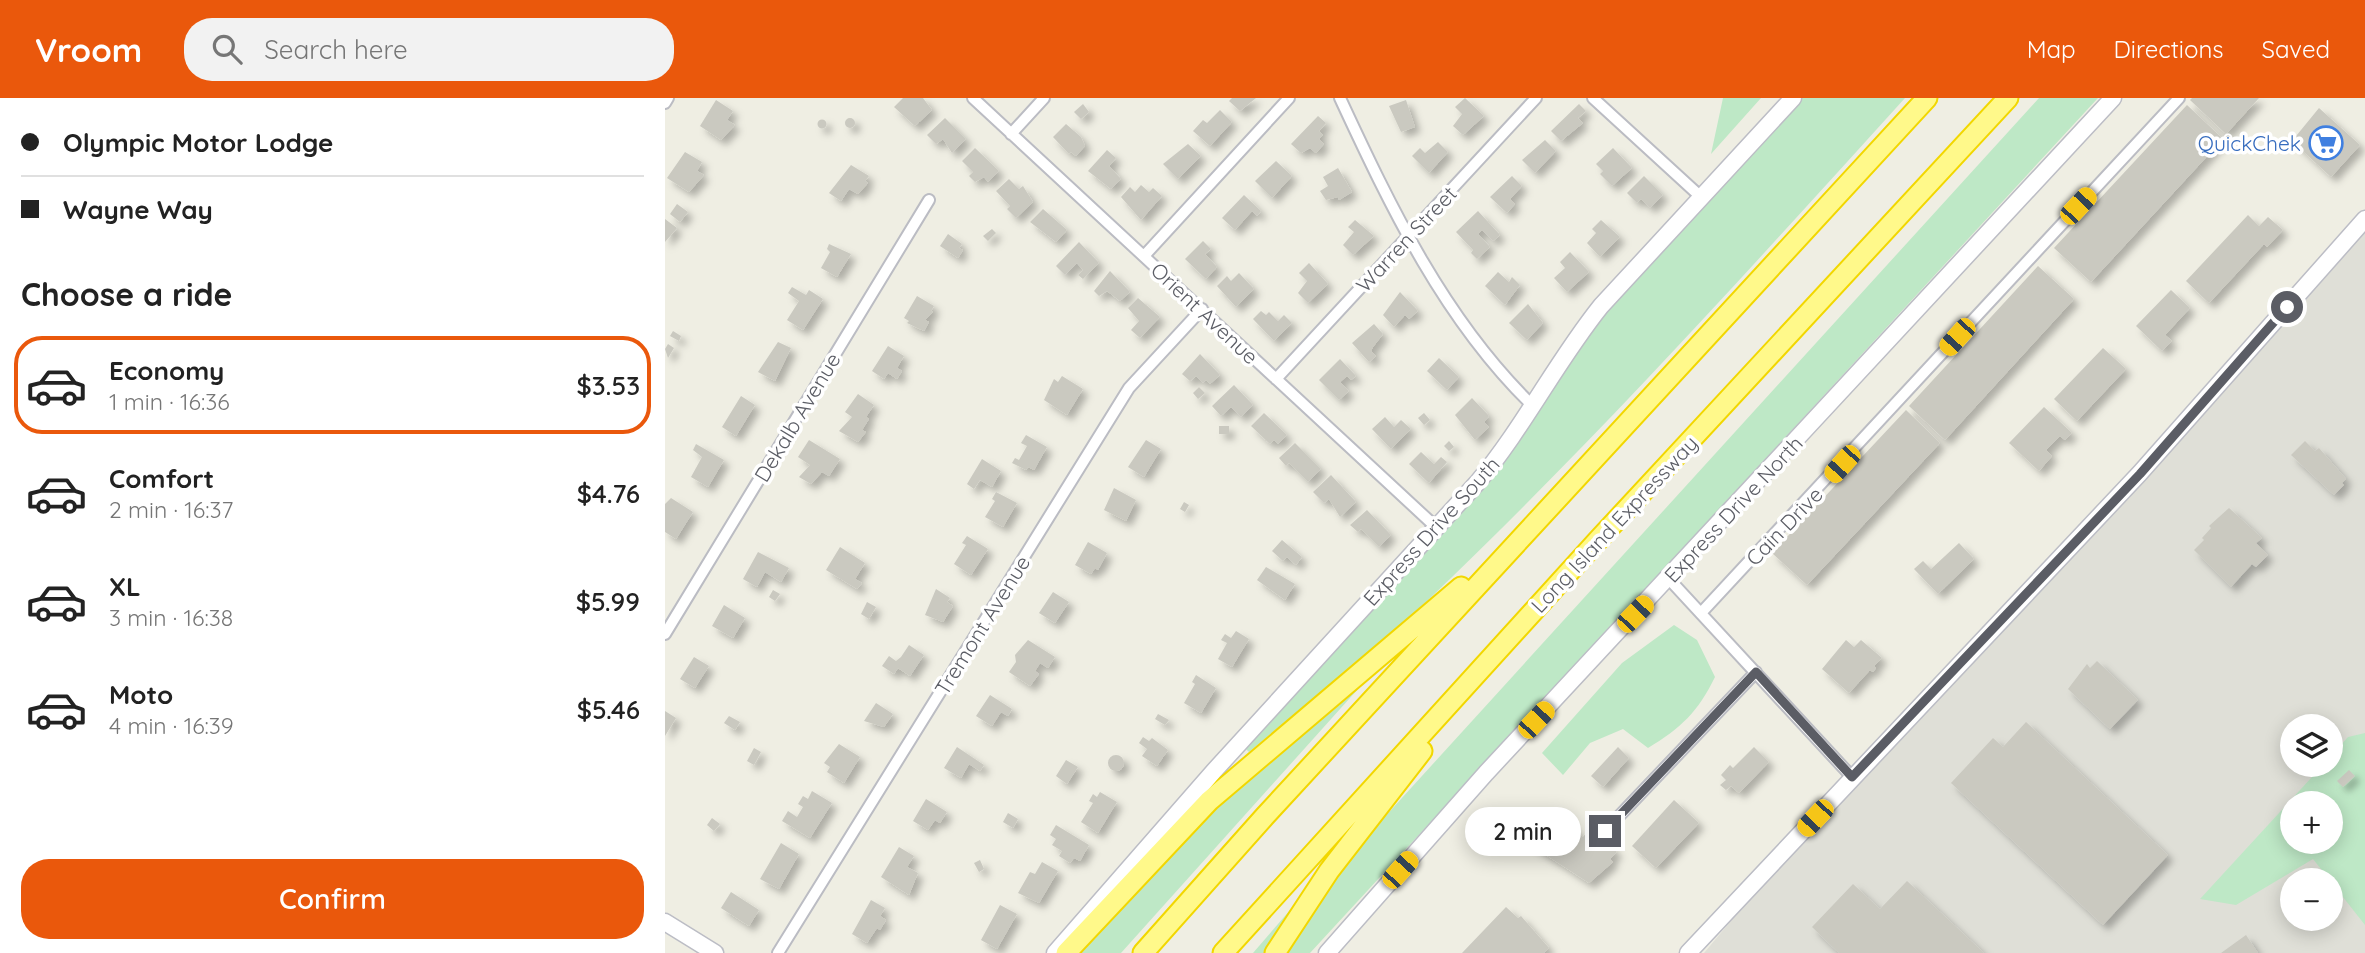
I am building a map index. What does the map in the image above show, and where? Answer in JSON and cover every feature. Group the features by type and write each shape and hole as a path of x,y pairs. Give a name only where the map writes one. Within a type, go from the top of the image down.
{"highway":[{"path":"1143,953 1927,98"},
{"name":"Long Island Expressway","path":"1223,953 1599,540 2008,98"},
{"path":"1066,953 1194,815 1473,576 1640,408"},
{"path":"1275,953 1329,871 1390,789 1599,540"}],"main road":[{"name":"Express Drive South","path":"1055,953 1214,771 1494,463 1587,324 1793,98"},
{"name":"Express Drive North","path":"1327,953 1486,773 2113,98"},
{"path":"1688,953 2140,474 2365,219"},
{"path":"665,922 715,953"}],"street":[{"path":"665,103 668,98"},
{"name":"Orient Avenue","path":"973,98 1437,528"},
{"path":"1011,134 1044,98"},
{"path":"1144,256 1289,98"},
{"path":"1340,98 1409,236 1485,356 1532,406"},
{"name":"Warren Street","path":"1276,379 1536,98"},
{"path":"1593,98 1701,197"},
{"name":"Cain Drive","path":"1700,613 1808,500 2179,98"},
{"name":"Dekalb Avenue","path":"665,634 929,200"},
{"name":"Tremont Avenue","path":"778,953 1129,388 1202,309"},
{"path":"1669,579 1852,777"},
{"path":"1605,831 1756,672"}],"shaded area":[{"path":"2365,216 2365,953 1704,953 1852,777"}],"green space":[{"path":"1723,98 1761,98 1711,154"},
{"path":"1801,98 1905,98 1671,354 1551,479 1405,621 1249,752 1244,747 1490,476 1571,354 1606,311"},
{"path":"2039,98 2098,98 1310,953 1286,953 1342,871 1381,821"},
{"path":"1674,625 1697,640 1715,677 1695,710 1679,726 1648,748 1623,729 1590,743 1563,775 1542,753 1622,663"},
{"path":"1358,689 1121,953 1074,953 1182,834 1343,696"},
{"path":"2365,733 2365,925 2343,897 2343,868 2320,868 2313,859 2298,868 2280,868 2280,879 2236,905 2200,899 2280,812 2280,854 2343,854 2343,791 2299,791 2312,777 2343,777 2343,743 2348,737"},
{"path":"1316,880 1267,953 1253,953"}],"building":[{"path":"903,98 923,98 932,110 915,126 894,107"},
{"path":"1232,98 1256,98 1240,111 1229,101"},
{"path":"1465,98 1484,116 1463,135 1453,126 1462,114 1455,107"},
{"path":"2259,98 2226,134 2190,100"},
{"path":"716,100 733,111 727,120 735,125 721,140 700,126"},
{"path":"1406,100 1415,127 1401,132 1389,106"},
{"path":"1083,104 1089,112 1081,119 1074,112"},
{"path":"1579,104 1586,111 1578,118 1583,123 1561,141 1551,131"},
{"path":"2187,105 2223,139 2091,282 2054,248"},
{"name":"QuickChek","path":"2319,108 2360,145 2331,177 2292,141"},
{"path":"1220,110 1232,122 1210,146 1193,131 1203,120 1207,123"},
{"path":"1318,116 1326,123 1319,131 1323,135 1319,139 1324,144 1316,153 1310,148 1301,153 1291,144"},
{"path":"850,118 854,119 854,127 850,128 846,127 845,123 846,119"},
{"path":"945,118 966,139 952,153 943,139 936,144 927,135"},
{"path":"822,119 827,124 822,129 817,124"},
{"path":"1066,124 1081,137 1085,146 1076,156 1071,152 1069,154 1053,137"},
{"path":"1545,140 1556,151 1535,173 1522,160"},
{"path":"1438,142 1448,152 1429,173 1412,156 1420,148 1425,153"},
{"path":"1188,144 1201,156 1178,179 1163,164"},
{"path":"975,148 999,171 988,182 984,177 975,182 969,176 973,172 962,161"},
{"path":"1613,148 1632,168 1612,186 1600,174 1603,171 1596,164"},
{"path":"1107,150 1116,158 1109,166 1121,179 1111,189 1088,171"},
{"path":"685,152 702,162 697,171 704,175 689,192 667,178"},
{"path":"1276,161 1292,176 1272,198 1255,181"},
{"path":"851,165 869,176 865,181 868,183 858,194 849,189 841,201 829,193"},
{"path":"1338,168 1352,192 1339,200 1338,197 1326,200 1320,191 1328,186 1323,177"},
{"path":"1512,176 1522,186 1510,199 1515,204 1507,213 1490,197"},
{"path":"1644,176 1663,195 1650,208 1641,199 1637,203 1627,193"},
{"path":"1009,179 1019,189 1023,186 1033,202 1016,218 1007,209 1010,206 996,191"},
{"path":"1141,185 1149,192 1153,188 1162,196 1141,220 1121,197 1130,187 1135,192"},
{"path":"1244,195 1261,211 1257,216 1252,211 1235,230 1222,218"},
{"path":"677,204 688,212 680,222 670,214"},
{"path":"1043,209 1067,230 1056,242 1030,222"},
{"path":"1478,211 1500,235 1493,241 1482,230 1478,234 1490,247 1477,259 1471,253 1473,250 1456,232"},
{"path":"2248,215 2259,226 2268,217 2283,230 2267,247 2264,244 2209,303 2186,281"},
{"path":"665,219 677,228 665,242"},
{"path":"1355,220 1374,236 1353,255 1343,245 1354,232 1348,227"},
{"path":"1601,220 1620,237 1600,257 1587,243 1596,233 1592,229"},
{"path":"992,229 996,233 988,241 983,236"},
{"path":"948,234 962,244 959,248 963,250 958,258 940,246"},
{"path":"1203,241 1211,249 1205,254 1217,267 1206,279 1185,259"},
{"path":"1079,242 1099,263 1083,279 1078,275 1083,270 1077,263 1065,275 1056,266"},
{"path":"829,244 851,254 837,277 821,268 830,252 827,249"},
{"path":"1570,252 1589,272 1567,292 1554,278 1565,268 1560,262"},
{"path":"1309,263 1328,284 1308,303 1298,293 1307,281 1299,273"},
{"path":"2038,266 2074,299 1945,440 1909,406"},
{"path":"1110,271 1130,292 1120,301 1107,291 1099,296 1094,291"},
{"path":"1498,272 1509,282 1512,277 1520,285 1505,305 1485,286"},
{"path":"1239,273 1254,289 1236,307 1217,286 1227,276 1231,281"},
{"path":"792,287 806,295 809,290 823,299 803,330 787,320 799,301 788,293"},
{"path":"2171,290 2190,308 2165,335 2172,341 2162,351 2136,326"},
{"path":"1400,292 1418,311 1409,319 1405,315 1394,327 1383,315"},
{"path":"917,296 934,306 931,311 933,312 925,320 929,322 924,331 907,323 909,321 904,318"},
{"path":"1138,298 1160,317 1140,338 1131,330 1139,321 1128,308"},
{"path":"1528,304 1543,323 1527,340 1509,323"},
{"path":"1261,311 1266,315 1269,312 1278,321 1284,315 1292,323 1274,341 1253,319"},
{"path":"1374,324 1383,334 1371,351 1376,356 1369,362 1352,343"},
{"path":"673,331 681,336 679,341 670,336"},
{"path":"778,342 791,348 775,381 758,372"},
{"path":"668,344 674,348 668,358 665,349"},
{"path":"888,346 904,356 897,368 902,371 897,379 888,373 884,379 872,371"},
{"path":"2103,348 2126,369 2077,421 2054,399"},
{"path":"1200,354 1220,375 1210,384 1206,380 1203,383 1196,376 1190,381 1182,374"},
{"path":"1439,358 1459,377 1447,390 1427,371"},
{"path":"1340,359 1356,376 1351,380 1347,376 1340,382 1349,391 1339,400 1319,380"},
{"path":"1062,376 1083,389 1067,415 1044,400 1054,379 1058,382"},
{"path":"1234,385 1253,405 1241,417 1231,407 1221,416 1212,406"},
{"path":"1199,387 1205,393 1198,399 1193,393"},
{"path":"858,394 874,405 862,430 866,432 858,442 839,431 852,417 845,412"},
{"path":"741,396 755,405 736,436 722,427"},
{"path":"1472,398 1489,416 1484,422 1489,427 1475,440 1455,415"},
{"path":"2044,407 2072,433 2065,440 2060,436 2046,450 2052,456 2039,471 2009,443"},
{"path":"1906,410 1940,443 1807,585 1772,553"},
{"path":"1264,413 1287,435 1278,444 1274,440 1270,444 1251,426"},
{"path":"1424,413 1430,420 1424,425 1418,418"},
{"path":"1385,417 1394,427 1401,420 1411,429 1391,449 1372,429"},
{"path":"1219,426 1229,426 1229,434 1219,434"},
{"path":"1026,435 1047,447 1034,470 1028,467 1026,470 1012,463 1015,458 1019,460 1027,446 1021,443"},
{"path":"809,440 840,459 829,476 822,472 811,484 799,477 810,465 798,457"},
{"path":"1146,440 1161,449 1144,477 1128,467"},
{"path":"1449,441 1454,447 1449,451 1444,446"},
{"path":"2305,441 2315,451 2319,448 2346,479 2334,495 2291,455"},
{"path":"1295,443 1321,469 1308,482 1289,463 1286,466 1279,458"},
{"path":"696,444 724,460 708,487 691,477 702,457 693,450"},
{"path":"1421,452 1434,464 1441,457 1447,462 1429,483 1409,464"},
{"path":"982,459 1001,471 992,487 980,480 974,489 967,484"},
{"path":"1331,475 1356,502 1340,517 1329,499 1324,503 1313,492"},
{"path":"1114,488 1136,500 1126,521 1104,510"},
{"path":"996,492 1017,503 1003,527 985,517 995,501 992,499"},
{"path":"671,498 693,512 676,539 665,532 665,504"},
{"path":"1184,502 1189,505 1185,512 1180,509"},
{"path":"2229,508 2262,538 2256,543 2268,555 2256,567 2252,564 2231,587 2194,550 2204,540 2202,538 2211,528 2209,526"},
{"path":"1367,510 1391,535 1379,547 1361,529 1358,532 1350,525"},
{"path":"967,536 988,549 971,575 954,564 966,545 962,543"},
{"path":"1282,540 1302,557 1296,565 1287,557 1283,561 1272,551"},
{"path":"1088,542 1107,553 1098,570 1095,568 1091,574 1075,565"},
{"path":"1959,543 1974,559 1938,594 1914,569 1923,561 1931,569"},
{"path":"840,547 865,563 855,579 862,583 857,589 826,570"},
{"path":"758,552 789,568 781,582 765,572 757,587 743,579"},
{"path":"1266,567 1295,584 1285,600 1257,580"},
{"path":"936,589 950,598 947,602 953,606 943,622 925,615"},
{"path":"773,590 780,594 775,601 769,597"},
{"path":"1053,592 1069,602 1055,623 1039,613"},
{"path":"867,602 876,607 869,619 861,614"},
{"path":"724,605 745,618 733,638 712,626"},
{"path":"1236,631 1249,639 1232,667 1218,659 1227,643 1221,640 1225,634 1231,638"},
{"path":"1028,640 1055,657 1048,668 1040,663 1035,671 1039,674 1030,686 1009,672 1016,662 1015,655"},
{"path":"1846,640 1854,647 1861,640 1882,658 1874,666 1876,668 1873,672 1870,670 1849,693 1822,669"},
{"path":"909,645 924,655 910,676 898,668 894,674 882,666 889,656 896,661"},
{"path":"694,657 709,666 695,688 680,679"},
{"path":"2097,661 2138,700 2110,729 2068,689 2087,664 2090,668"},
{"path":"1196,675 1216,688 1201,713 1184,703 1195,684 1192,682"},
{"path":"990,695 1012,709 1008,716 1001,712 992,726 976,716"},
{"path":"876,703 893,714 884,727 864,721"},
{"path":"665,711 676,718 665,736"},
{"path":"1158,714 1169,720 1165,725 1155,719"},
{"path":"729,716 740,722 735,730 724,723"},
{"path":"2026,722 2168,855 2103,925 1951,783 1993,738 2003,747"},
{"path":"1143,737 1149,741 1152,738 1168,750 1157,766 1142,756 1147,749 1139,743"},
{"path":"839,744 860,757 844,783 827,772 830,767 824,763"},
{"path":"957,747 984,765 980,771 969,764 961,778 944,768"},
{"path":"1618,747 1629,758 1603,787 1591,776"},
{"path":"1754,747 1769,762 1739,793 1731,786 1726,790 1720,785 1726,780 1721,775 1730,765 1733,768"},
{"path":"754,748 761,752 754,765 747,761"},
{"path":"1116,755 1124,763 1116,771 1108,763"},
{"path":"1066,760 1078,767 1067,784 1056,776"},
{"path":"2349,770 2355,776 2343,787 2337,781"},
{"path":"812,791 832,803 810,838 782,821 788,811 797,817 803,807 798,804 803,796 808,799"},
{"path":"1100,792 1117,802 1098,833 1081,822 1093,803 1089,801 1093,794 1097,797"},
{"path":"926,799 947,812 940,823 935,820 928,830 913,821"},
{"path":"1674,800 1699,823 1656,868 1632,846"},
{"path":"1008,813 1018,819 1013,828 1003,822"},
{"path":"1560,815 1583,837 1591,827 1617,852 1610,859 1613,862 1589,883 1532,846"},
{"path":"712,818 720,824 714,831 707,825"},
{"path":"1056,825 1089,845 1080,861 1074,858 1070,863 1059,856 1062,851 1052,845 1056,839 1050,835"},
{"path":"781,843 799,854 779,889 760,879"},
{"path":"899,847 914,856 907,867 918,873 909,895 881,877"},
{"path":"980,860 984,869 979,872 974,863"},
{"path":"1042,862 1058,871 1039,903 1018,893 1030,872 1035,874"},
{"path":"1907,881 1984,953 1839,953 1812,927 1853,884 1880,909"},
{"path":"731,892 759,910 749,926 721,908"},
{"path":"871,900 885,908 880,916 886,920 867,943 852,934"},
{"path":"1000,905 1017,914 997,949 981,940"},
{"path":"1506,907 1518,918 1521,916 1549,948 1544,953 1462,953"},
{"path":"2246,935 2258,953 2221,953"}],"place":[{"name":"QuickChek","path":"2326,143"}],"route":[{"path":"1605,831 1756,672 1852,777 2140,474 2287,307"}]}
